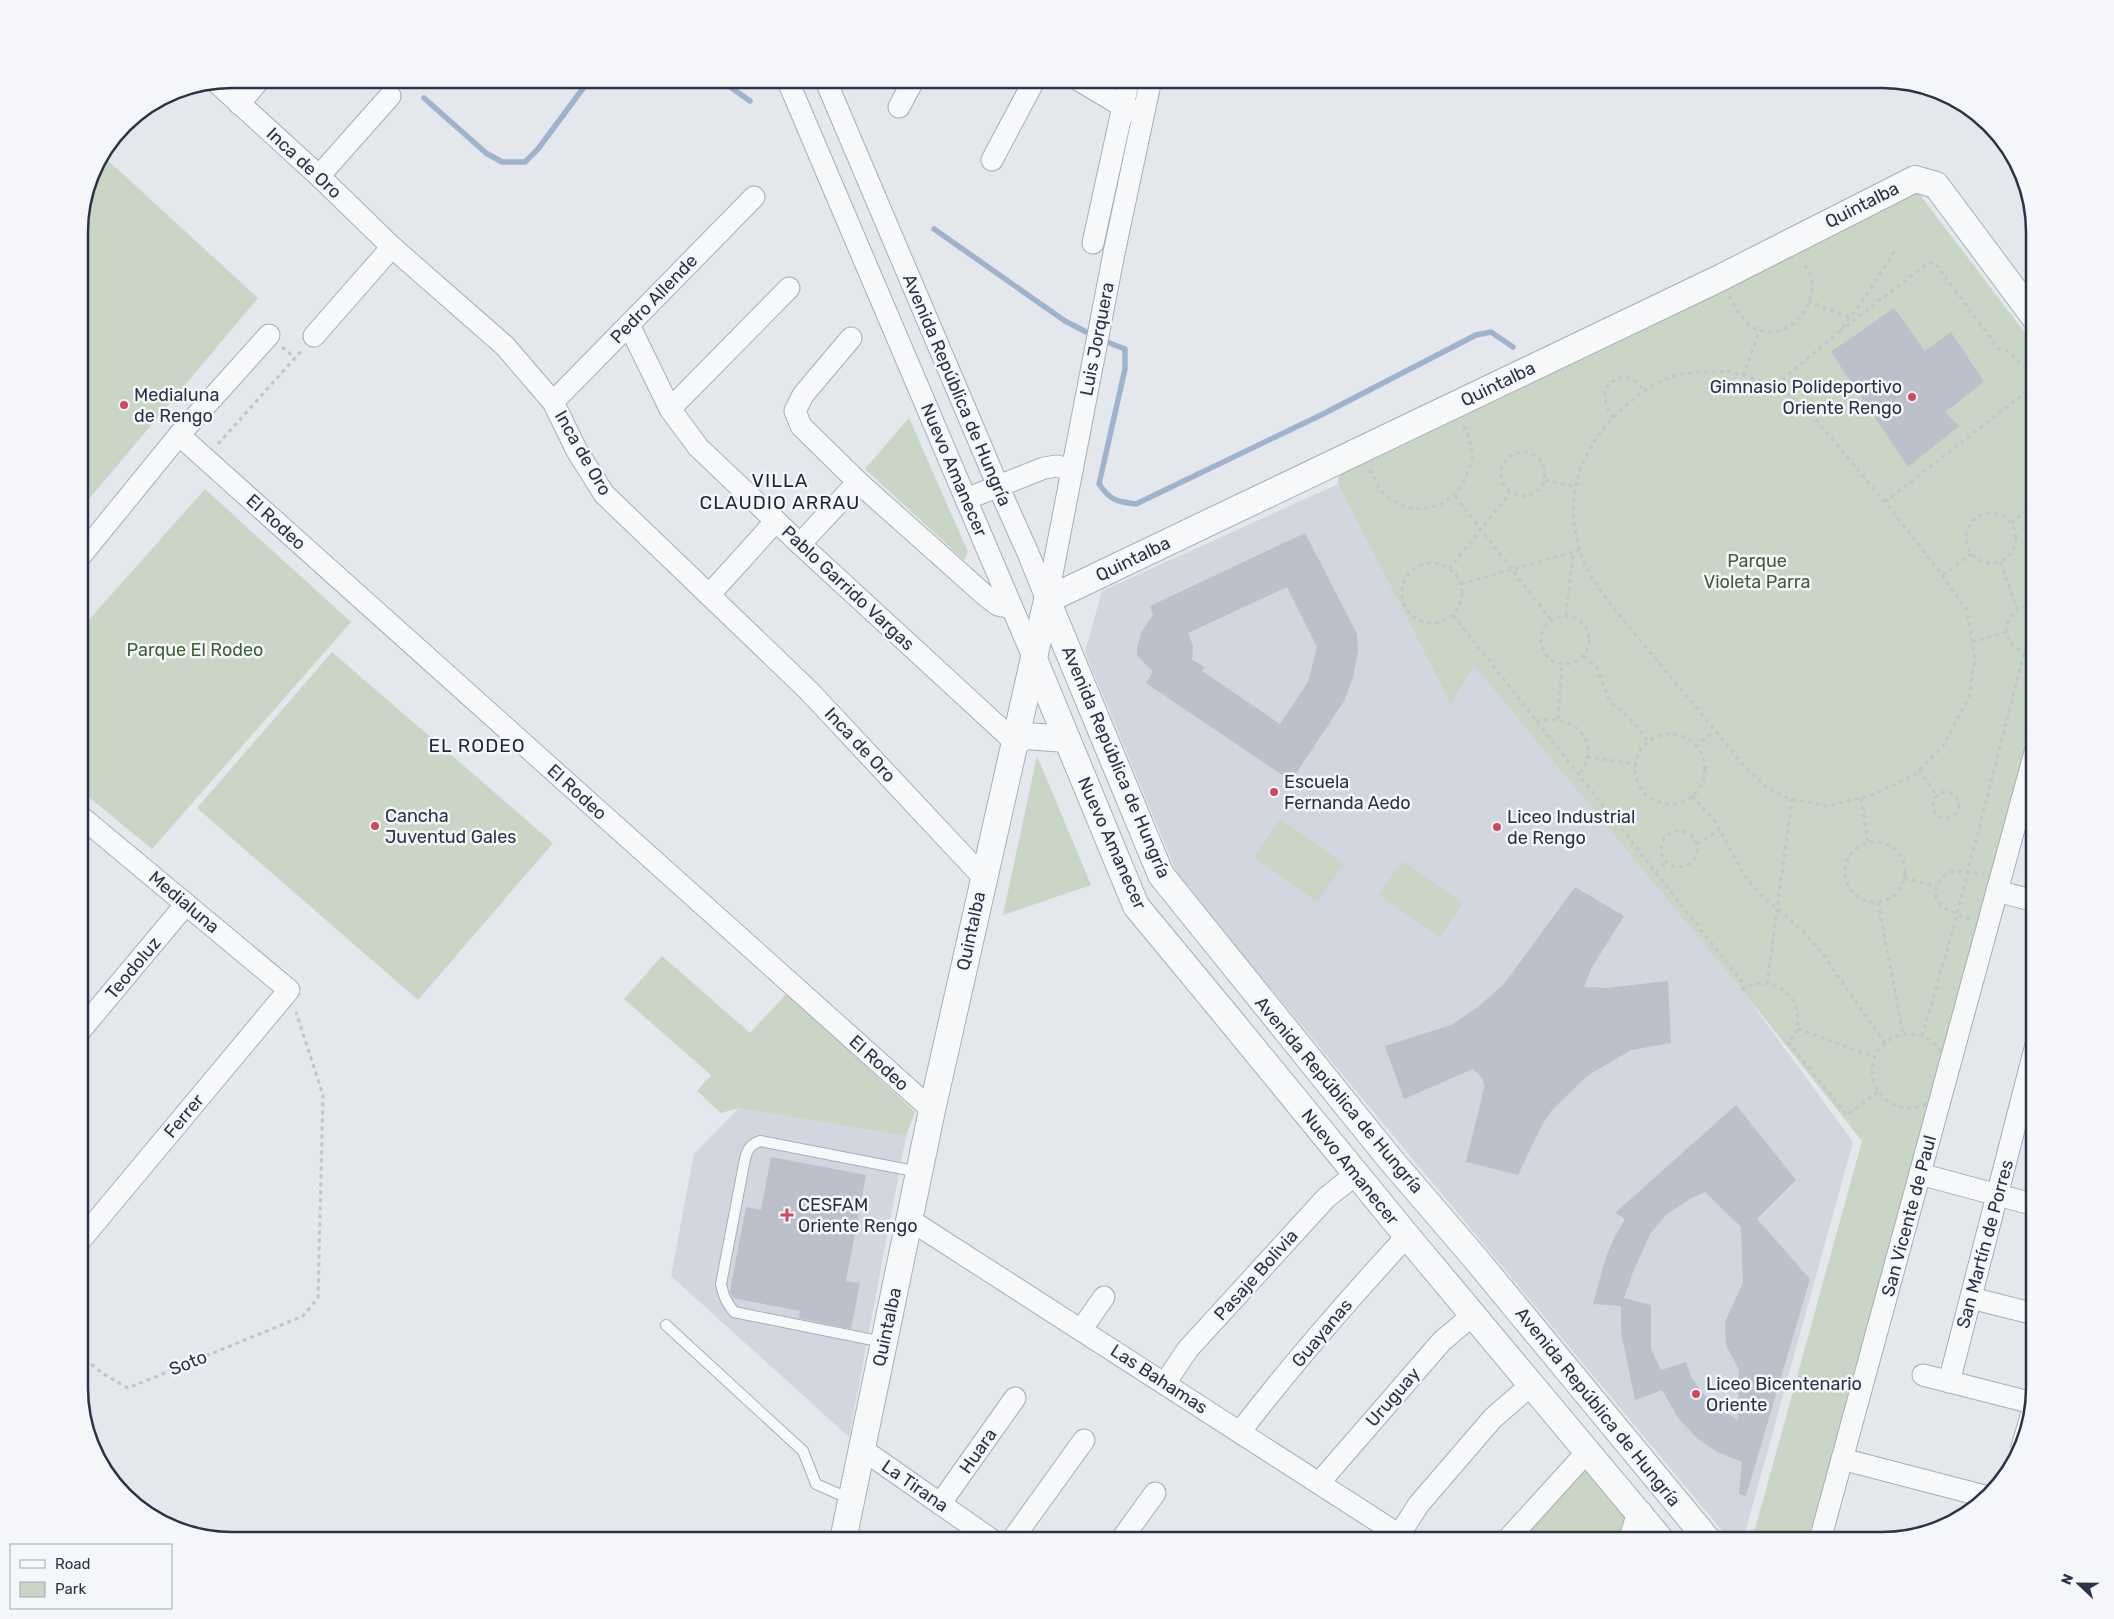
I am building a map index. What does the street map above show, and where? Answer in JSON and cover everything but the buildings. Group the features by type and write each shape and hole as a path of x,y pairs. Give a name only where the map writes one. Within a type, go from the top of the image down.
{"street":[{"name":"Inca de Oro","path":"222,88 319,176 392,247 505,346 553,402 577,451 604,494 809,690 983,876"},
{"path":"239,104 252,88"},
{"name":"Nuevo Amanecer","path":"791,88 1034,659 1136,906 1473,1316 1655,1532"},
{"name":"Avenida República de Hungría","path":"829,88 1028,553 1161,875 1390,1159 1701,1532"},
{"path":"899,107 909,88"},
{"path":"992,160 1030,88"},
{"path":"1092,88 1124,107 1144,115"},
{"path":"1093,244 1127,88"},
{"name":"Luis Jorquera","path":"1047,600 1149,88"},
{"path":"319,176 390,96"},
{"name":"Quintalba","path":"845,1532 932,1110 983,876 1047,600 1718,279 1915,179 1936,185 2026,306"},
{"name":"Pedro Allende","path":"553,402 754,196"},
{"path":"314,336 392,247"},
{"path":"670,409 789,288"},
{"name":"Pablo Garrido Vargas","path":"629,325 670,409 698,446 800,544 1015,742"},
{"path":"88,547 179,434 269,335"},
{"path":"851,338 803,395 795,412 801,426 858,482 987,596 998,605 1012,608"},
{"name":"El Rodeo","path":"179,434 932,1110"},
{"path":"966,499 1044,468 1057,466 1072,470"},
{"path":"800,544 858,482"},
{"path":"709,595 776,521"},
{"path":"1015,742 1025,736 1067,739"},
{"name":"San Vicente de Paul","path":"1822,1532 1920,1174 1992,883 2026,779"},
{"name":"Medialuna","path":"88,829 186,904 289,990"},
{"path":"1992,883 2026,897"},
{"name":"Teodoluz","path":"88,1021 186,904"},
{"name":"Ferrer","path":"88,1231 289,990"},
{"path":"1227,1016 1253,991"},
{"name":"San Martín de Porres","path":"1949,1382 1998,1196 2026,1107"},
{"name":"Pasaje Bolivia","path":"1165,1383 1188,1349 1326,1198 1356,1174"},
{"path":"1920,1174 2026,1203"},
{"path":"1407,1236 1436,1212"},
{"name":"Las Bahamas","path":"910,1220 1394,1532"},
{"name":"Guayanas","path":"1240,1432 1261,1404 1368,1278 1407,1236"},
{"path":"1081,1330 1104,1297"},
{"path":"1971,1298 2026,1312"},
{"name":"Uruguay","path":"1319,1483 1442,1342 1473,1316"},
{"path":"1923,1375 2025,1401"},
{"path":"1406,1532 1419,1504 1493,1418 1531,1385"},
{"name":"Huara","path":"940,1504 1015,1398"},
{"path":"1018,1532 1084,1440"},
{"name":"La Tirana","path":"862,1449 980,1532"},
{"path":"1514,1532 1587,1452"},
{"path":"1842,1459 1978,1495"},
{"path":"1127,1532 1155,1493"},
{"path":"1634,1532 1640,1514"},
{"path":"1676,1532 1690,1519"}],"lane":[{"path":"884,1342 734,1312 723,1295 721,1284 744,1164 749,1148 752,1144 760,1141 920,1172"},
{"path":"666,1325 803,1450 816,1484 851,1500"}],"path":[{"path":"1718,279 1737,311 1760,330 1772,332 1786,329 1796,322 1811,293 1811,278 1791,241"},
{"path":"1840,332 1896,249"},
{"path":"1776,385 1928,263 1934,262 1999,350 2004,349 2014,355 2026,367"},
{"path":"1808,301 1850,318"},
{"path":"1743,376 1760,330"},
{"path":"205,458 314,336"},
{"path":"1727,372 1776,385 1806,408 1885,502 1943,576 1967,611 1975,658 1969,697 1943,746 1914,775 1872,795 1827,806 1792,799 1767,788 1742,764 1612,606 1593,580 1580,550 1573,521 1573,496 1584,457 1602,428 1637,396 1675,375 1727,372"},
{"path":"1613,418 1604,396 1606,387 1615,379 1626,376 1645,391"},
{"path":"1885,502 2026,392"},
{"path":"1363,448 1370,470 1382,492 1398,504 1415,509 1439,506 1455,496 1465,480 1473,458 1469,436 1454,405"},
{"path":"1527,452 1534,454 1544,466 1545,480 1542,487 1531,495 1516,496 1510,493 1502,480 1503,466 1512,455 1527,452"},
{"path":"1545,480 1576,487"},
{"path":"1449,568 1510,493"},
{"path":"1455,496 1510,570 1551,620"},
{"path":"2011,523 2026,510"},
{"path":"1988,513 1996,514 2011,523 2015,531 2014,548 2010,555 2000,562 1990,564 1982,562 1971,554 1967,546 1966,537 1968,529 1979,516 1988,513"},
{"path":"1461,584 1580,550"},
{"path":"1566,615 1574,552"},
{"path":"1943,576 1971,554"},
{"path":"2000,562 2018,611"},
{"path":"1425,563 1435,563 1449,568 1461,584 1462,598 1459,608 1444,621 1424,622 1408,612 1403,603 1402,593 1408,574 1416,567 1425,563"},
{"path":"2025,652 2013,646 2007,632 2007,625 2011,615 2023,607 2026,608"},
{"path":"1452,615 1656,872 1744,988 1750,984 1774,984 1788,993 1795,1004 1798,1029 1788,1042 1847,1115 1878,1092"},
{"path":"1566,615 1580,620 1589,634 1590,641 1584,656 1570,664 1562,664 1554,662 1543,650 1542,634 1551,620 1566,615"},
{"path":"1972,642 2007,632"},
{"path":"1922,1036 1957,915 2026,648"},
{"path":"1584,656 1597,668 1610,702 1629,717 1648,742"},
{"path":"1558,719 1562,664"},
{"path":"1536,721 1558,719 1572,724 1583,736 1588,750 1580,776"},
{"path":"1696,747 1715,730"},
{"path":"1670,734 1682,736 1696,747 1701,752 1704,776 1700,787 1692,796 1683,802 1661,804 1643,792 1638,782 1636,764 1641,751 1648,742 1658,736 1670,734"},
{"path":"1587,757 1636,764"},
{"path":"1918,770 1937,796"},
{"path":"1948,792 1956,796 1958,808 1953,815 1946,818 1935,812 1933,804 1937,796 1948,792"},
{"path":"1692,796 1715,821 1744,875 1760,894 1800,928 1821,952 1885,1043"},
{"path":"1861,798 1868,842"},
{"path":"1767,984 1792,799"},
{"path":"1696,844 1720,830"},
{"path":"1673,831 1685,831 1694,839 1696,844 1696,856 1688,864 1677,867 1666,862 1660,851 1663,839 1673,831"},
{"path":"1868,842 1883,842 1900,854 1904,864 1904,878 1897,893 1888,899 1868,902 1859,898 1846,883 1844,874 1845,864 1855,848 1868,842"},
{"path":"1656,872 1666,862"},
{"path":"1975,920 1957,915 1943,908 1937,900 1936,886 1942,877 1950,872 1968,872 1992,883"},
{"path":"1904,878 1936,886"},
{"path":"1878,902 1903,1034"},
{"name":"Soto","path":"88,1361 102,1373 128,1388 303,1316 318,1298 323,1095 289,990"},
{"path":"1798,1029 1875,1057"},
{"path":"1903,1034 1922,1036 1937,1045 1943,1055 1946,1067 1945,1080 1940,1091 1926,1104 1910,1108 1898,1106 1887,1101 1878,1092 1872,1069 1875,1057 1891,1038 1903,1034"}],"shaded area":[{"path":"1338,484 1451,705 1474,664 1742,990 1853,1142 1745,1532 1723,1532 1179,878 1085,652 1102,591"},
{"name":"CESFAM Oriente Rengo","path":"739,1108 906,1136 849,1437 671,1276 694,1154"}],"green space":[{"name":"Medialuna de Rengo","path":"107,160 258,298 88,500 88,222 92,195 98,177"},
{"name":"Parque Violeta Parra","path":"1911,183 2026,334 2026,747 1920,1154 1815,1532 1754,1532 1862,1141 1742,990 1474,665 1451,705 1338,484 1339,470"},
{"path":"909,418 968,552 964,560 865,469"},
{"name":"Parque El Rodeo","path":"205,489 351,622 152,849 88,796 88,621"},
{"name":"Cancha Juventud Gales","path":"332,652 553,843 418,1000 197,808"},
{"path":"1037,756 1091,885 1003,915"},
{"path":"1280,819 1344,864 1318,902 1254,857"},
{"path":"1402,861 1463,903 1440,937 1379,895"},
{"path":"662,956 750,1033 787,993 915,1112 906,1136 739,1108 721,1113 697,1091 711,1075 624,999"},
{"path":"1584,1468 1628,1510 1622,1532 1527,1532"}],"waterway":[{"path":"424,98 486,153 502,162 525,162 538,149 583,88"},
{"path":"732,88 750,101"},
{"path":"934,229 1065,321 1094,336"},
{"path":"1102,340 1125,349 1125,369 1099,484 1114,499 1136,504 1321,415 1476,335 1491,332 1513,347"}],"place":[{"name":"Gimnasio Polideportivo Oriente Rengo","path":"1912,397"},
{"name":"Medialuna de Rengo","path":"124,405"},
{"name":"Escuela Fernanda Aedo","path":"1274,792"},
{"name":"Cancha Juventud Gales","path":"375,826"},
{"name":"Liceo Industrial de Rengo","path":"1497,827"},
{"name":"CESFAM Oriente Rengo","path":"787,1215"},
{"name":"Liceo Bicentenario Oriente","path":"1696,1394"}],"district":[{"name":"VILLA CLAUDIO ARRAU","path":"780,491"},
{"name":"EL RODEO","path":"477,745"}]}
